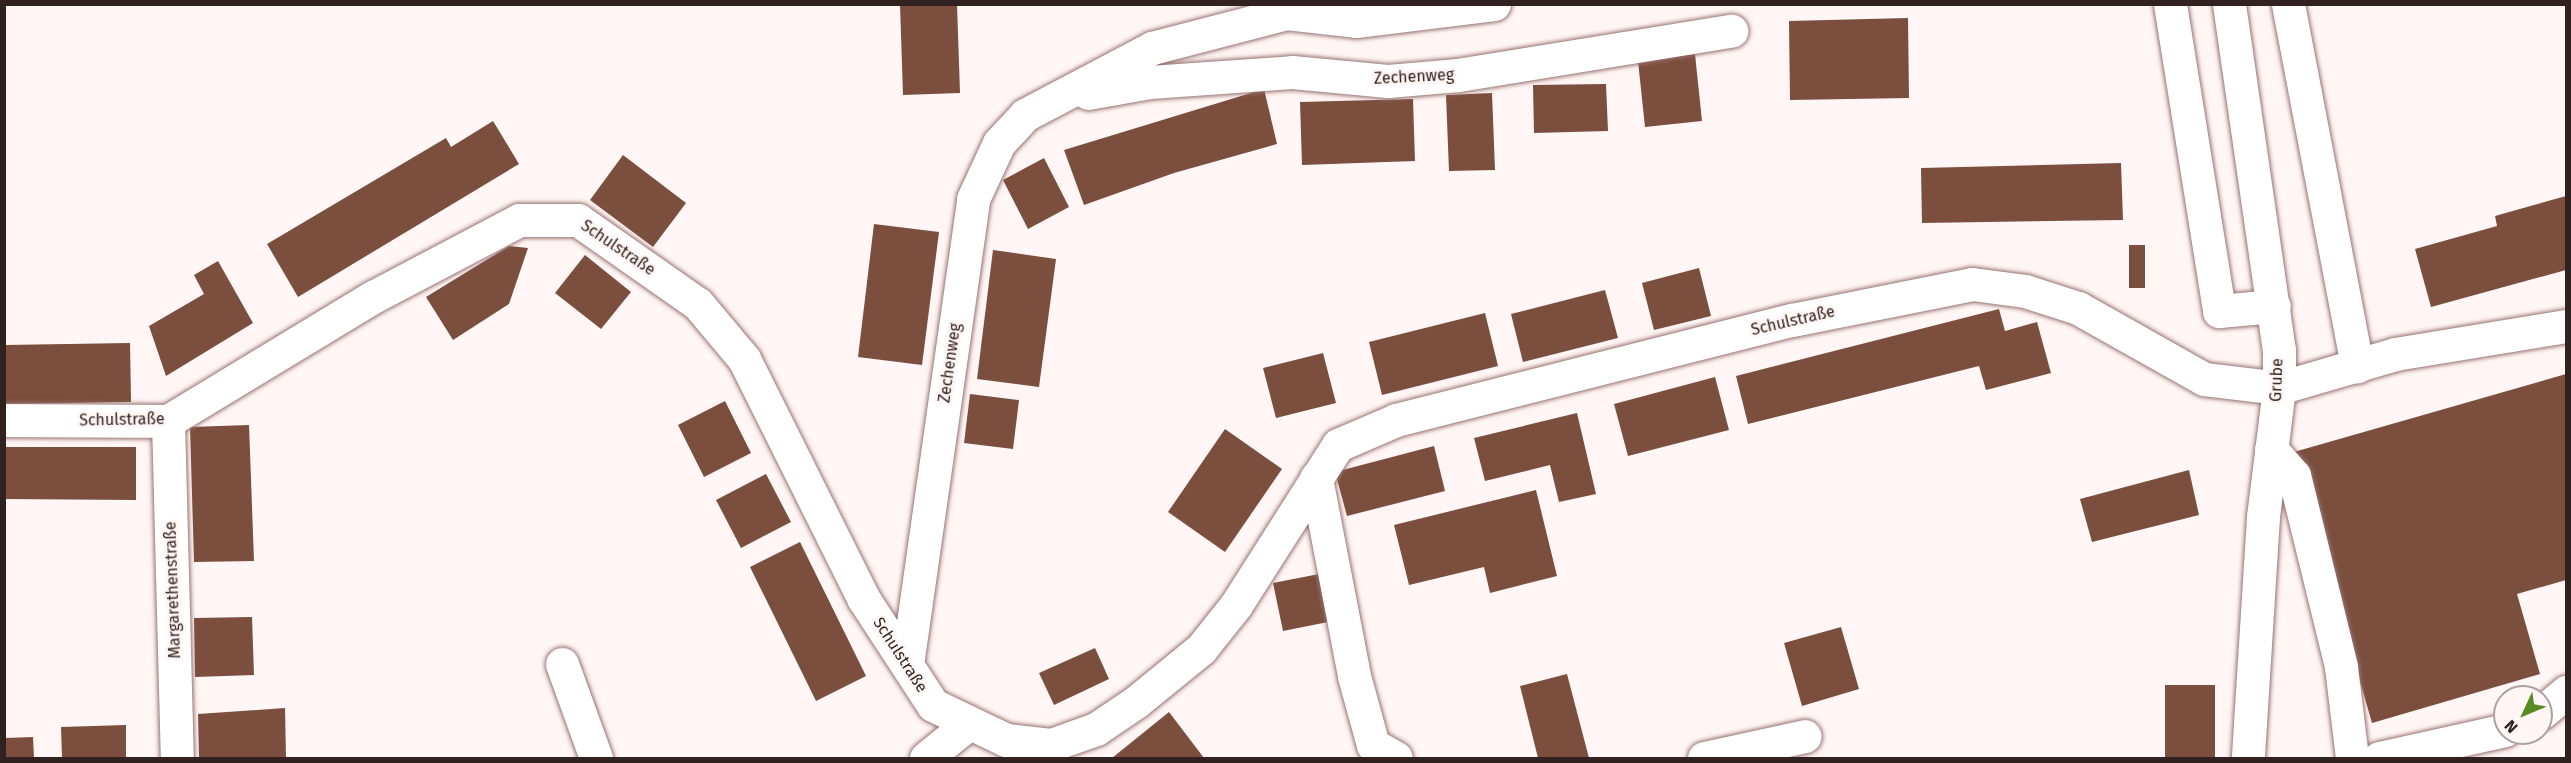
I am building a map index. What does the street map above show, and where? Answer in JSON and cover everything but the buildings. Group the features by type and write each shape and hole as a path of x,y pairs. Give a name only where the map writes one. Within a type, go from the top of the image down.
{"street":[{"name":"Zechenweg","path":"907,665 973,199 999,143 1025,115 1152,48 1286,9 1356,21 1494,4"},
{"path":"2170,4 2218,311 2274,306"},
{"name":"Grube","path":"2229,4 2274,306 2279,388 2263,517 2248,759"},
{"path":"2288,4 2357,366"},
{"name":"Zechenweg","path":"1060,98 1150,82 1292,72 1388,81 1458,75 1731,31"},
{"name":"Schulstraße","path":"4,420 168,421 373,297 519,220 579,220 698,304 744,359 862,598 933,705 968,724 1006,740 1051,745 1096,729 1136,702 1201,649 1236,605 1338,445 1396,420 1792,320 1972,284 2025,291 2078,308 2204,379 2279,388"},
{"path":"2279,388 2395,354 2566,326"},
{"name":"Margarethenstraße","path":"168,421 177,759"},
{"path":"2271,449 2294,475 2341,667 2352,759"},
{"path":"1316,478 1354,676 1373,745 1396,759"},
{"path":"562,664 596,759"},
{"path":"2553,703 2566,692"},
{"path":"926,759 968,724"},
{"path":"2379,759 2493,733"},
{"path":"1704,759 1805,736"}]}
